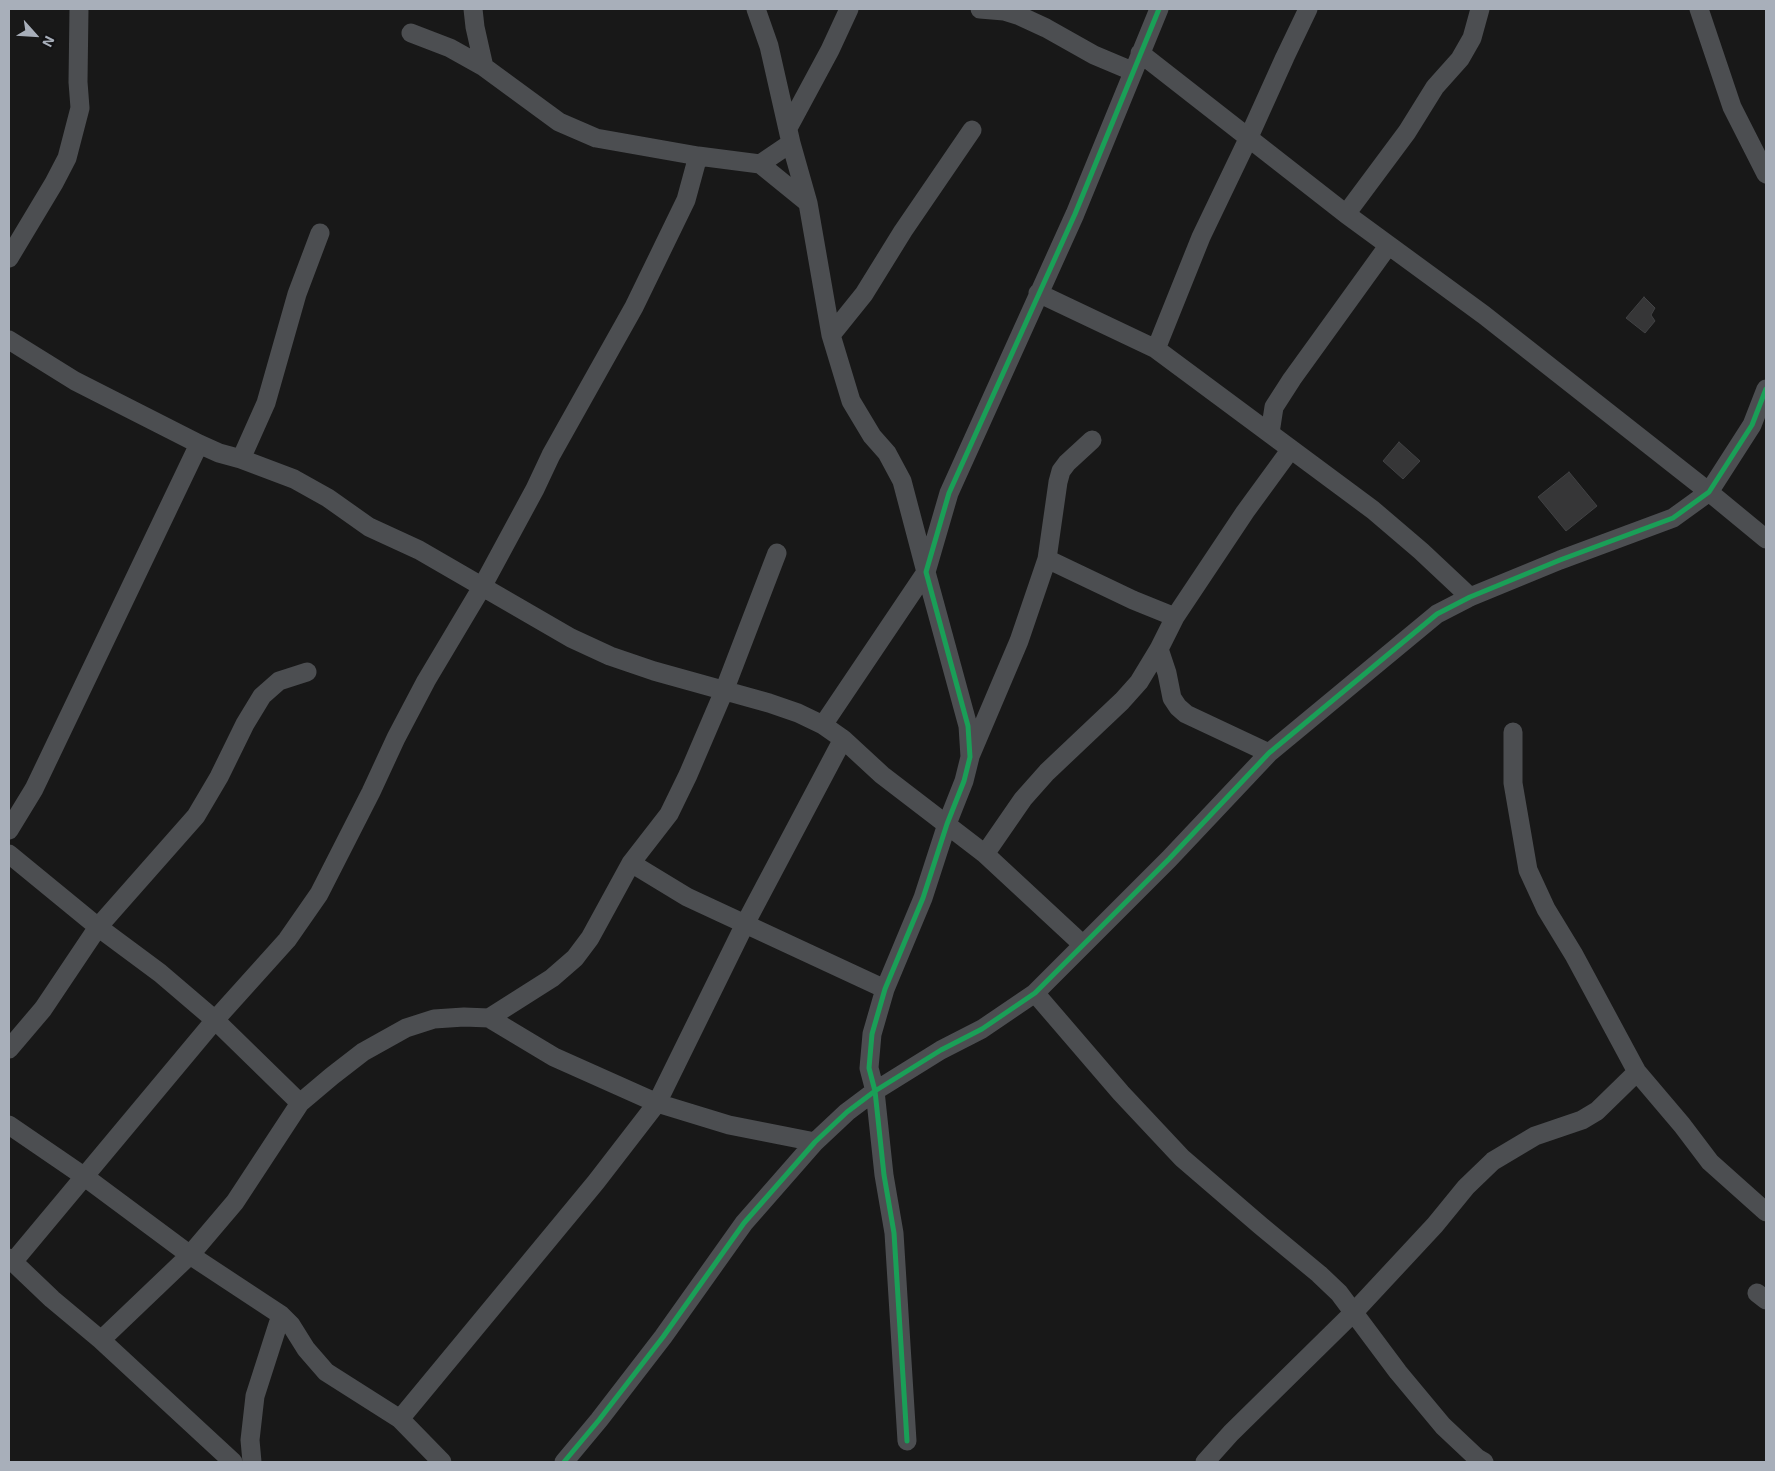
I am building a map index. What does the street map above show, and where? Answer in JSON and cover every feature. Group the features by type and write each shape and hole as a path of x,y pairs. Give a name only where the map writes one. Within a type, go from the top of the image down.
{"street":[{"path":"9,258 67,158 80,108 78,82 79,9"},
{"path":"473,9 484,67"},
{"path":"756,9 768,46 789,136 808,202 831,335 851,401 872,436 887,453 902,481 968,726 970,757"},
{"path":"760,164 789,136 849,9"},
{"path":"980,9 1004,11 1020,16 1046,28 1094,55 1132,71"},
{"path":"823,726 926,572 950,494 1074,214 1159,9"},
{"path":"1156,348 1200,236 1248,139 1284,57 1308,9"},
{"path":"1346,214 1407,132 1435,87 1460,59 1472,38 1480,9"},
{"path":"1699,9 1732,107 1766,174"},
{"path":"411,33 450,48 484,67 559,122 596,138 698,156 760,164 808,202"},
{"path":"1140,53 1248,139 1388,246 1484,315 1766,539"},
{"path":"831,335 864,294 903,231 972,130"},
{"path":"233,1462 11,1260 85,1177 215,1020 287,940 319,894 426,681 482,587 535,489 551,455 634,307 686,200 698,156"},
{"path":"242,459 266,403 297,294 320,233"},
{"path":"1270,433 1274,407 1388,246"},
{"path":"1038,293 1156,348 1373,510 1421,550 1470,597"},
{"path":"9,340 74,381 199,444 294,479 328,498 369,527 419,550 571,638 610,656 654,671 769,703 798,713 823,726 843,738 882,775 986,854 1082,944"},
{"path":"564,1462 663,1337 744,1222 816,1142 847,1112 874,1091 940,1050 982,1029 1035,993 1169,859 1269,753 1437,614 1470,597 1560,560 1672,518 1709,492 1752,425 1766,389"},
{"path":"1250,418 1274,407"},
{"path":"907,1441 899,1339 894,1233 869,1068 872,1034 885,989 923,898 947,824 964,781 970,757 1019,641 1047,559 1061,471 1066,463 1092,440"},
{"path":"9,830 34,789 199,444"},
{"path":"986,854 1022,799 1139,682 1159,649 1174,616 1245,512 1291,450"},
{"path":"489,1018 552,978 575,958 590,938 631,863 669,814 724,691 777,554"},
{"path":"1047,559 1133,600 1174,616"},
{"path":"1159,649 1172,698 1178,707 1186,714 1269,753"},
{"path":"9,1049 43,1009 98,927 196,816 262,696 279,681 307,672"},
{"path":"1513,732 1513,783 1528,870 1546,909 1574,954 1637,1072 1682,1125 1710,1162 1766,1212"},
{"path":"400,1419 596,1182 657,1103 745,924 843,738"},
{"path":"9,854 98,927 160,973 215,1020 300,1103"},
{"path":"631,863 687,897 885,989"},
{"path":"1035,993 1121,1093 1182,1158 1339,1293 1398,1372 1443,1426 1477,1458 1484,1462"},
{"path":"101,1340 190,1255 235,1202 300,1103 363,1052 406,1028 434,1019 489,1018 554,1057 657,1103 729,1124 816,1142"},
{"path":"1205,1462 1354,1312 1435,1225 1466,1187 1493,1161 1535,1136 1582,1120 1597,1111 1637,1072"},
{"path":"9,1125 85,1177 190,1255 281,1315 291,1325 306,1349 326,1372 400,1419 442,1462"},
{"path":"252,1462 250,1440 255,1396 281,1315"}],"building":[{"path":"1644,297 1655,308 1651,315 1655,321 1645,333 1626,318"},
{"path":"1399,442 1420,461 1403,479 1383,461"},
{"path":"1569,472 1597,506 1566,531 1538,497"}],"cycle path":[{"path":"907,1441 894,1233 884,1175 875,1091 869,1068 872,1034 885,989 923,898 947,824 964,781 970,757 968,726 926,572 949,493 1075,214 1159,9"},
{"path":"564,1462 663,1337 744,1223 815,1142 847,1112 875,1091 941,1050 982,1029 1035,993 1169,859 1269,753 1437,614 1470,597 1560,560 1673,518 1709,492 1752,425 1766,389"}]}
